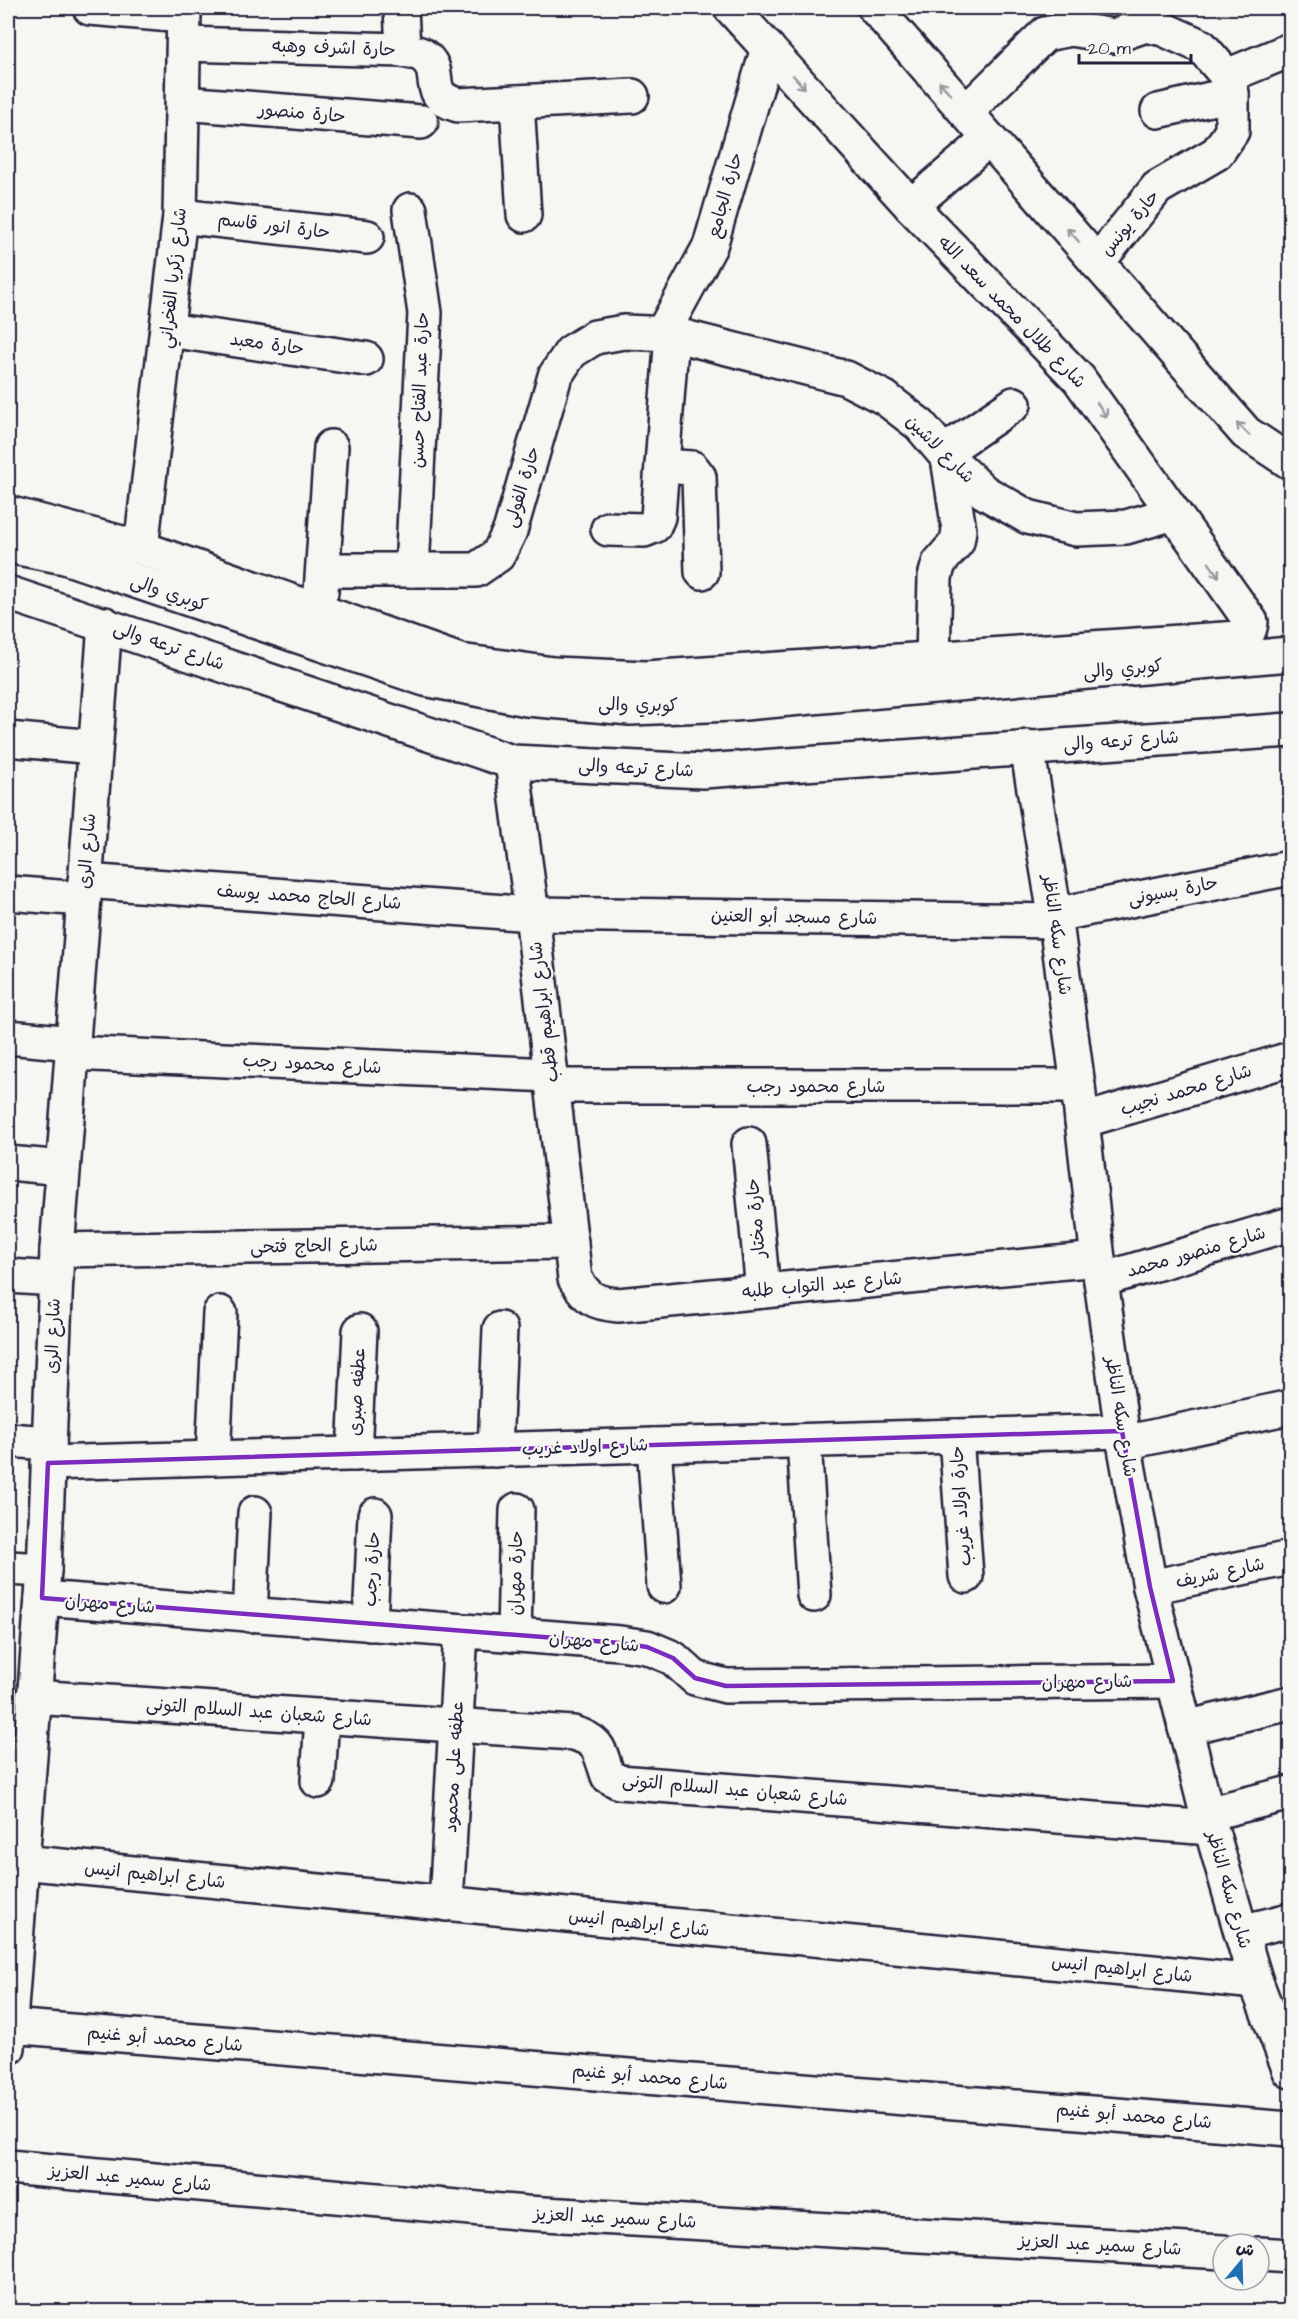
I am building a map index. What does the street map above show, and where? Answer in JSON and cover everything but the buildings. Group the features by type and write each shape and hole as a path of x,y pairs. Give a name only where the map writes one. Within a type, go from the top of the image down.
{"street":[{"name":"حارة اشرف وهبه","path":"90,8 403,50 422,55 434,69 436,91 445,101 458,105 632,96"},
{"path":"401,8 403,50"},
{"name":"شارع طلال محمد سعد الله","path":"731,8 911,206 1079,379 1251,622 1250,630 1239,638 933,660"},
{"path":"875,8 1246,433 1290,462"},
{"name":"شارع زكريا الفخراني","path":"141,548 180,216 184,22"},
{"path":"966,112 1045,34 1071,29 1114,36 1146,25 1163,29 1201,46 1229,85"},
{"name":"حارة الجامع","path":"667,334 710,246 768,48"},
{"path":"1158,111 1229,85 1290,50"},
{"name":"حارة يونس","path":"1097,263 1157,188 1217,153 1232,131 1229,85"},
{"path":"517,102 524,215"},
{"name":"حارة منصور","path":"183,103 421,122"},
{"path":"911,206 989,139"},
{"name":"حارة عبد الفتاح حسن","path":"410,210 425,313 412,570"},
{"name":"حارة انور قاسم","path":"180,216 367,237"},
{"name":"حارة معبد","path":"168,330 366,359"},
{"name":"حارة الفولى","path":"323,570 476,570 498,555 510,531 555,375 571,352 596,337 624,332 667,334"},
{"path":"608,529 644,530 654,526 658,517 667,334"},
{"name":"شارع لاشين","path":"667,334 846,378 885,398 920,425 946,455 984,492 1028,517 1076,529 1126,527 1174,513"},
{"path":"8,513 141,548 460,661 553,674 646,678 933,660 935,576 939,563 957,542 959,530 946,455 1014,404"},
{"path":"319,610 331,447"},
{"path":"662,466 692,468 699,477 702,572"},
{"name":"كوبري والى","path":"8,546 64,557 425,679 527,699 630,708 734,704 1290,654"},
{"name":"كوبري والى","path":"8,551 63,563 424,684 538,706 630,714 735,710 1290,667"},
{"name":"شارع ترعه والى","path":"8,592 512,762 703,771 1290,730"},
{"name":"شارع الرى","path":"8,2022 24,1709 43,1584 63,1168 105,624"},
{"path":"8,739 94,747"},
{"name":"شارع سكه الناظر","path":"1027,747 1056,918 1099,1270 1123,1437 1150,1587 1209,1821 1240,1932 1290,2071"},
{"name":"شارع ابراهيم قطب","path":"512,762 572,1252"},
{"name":"حارة بسيونى","path":"1056,918 1290,868"},
{"name":"شارع الحاج محمد يوسف","path":"8,892 84,890 532,914"},
{"name":"شارع مسجد أبو العنين","path":"532,914 1056,918"},
{"name":"شارع محمود رجب","path":"8,1037 72,1048 552,1080 1078,1086"},
{"name":"شارع محمد نجيب","path":"1082,1121 1290,1059"},
{"name":"حارة مختار","path":"749,1144 763,1291"},
{"path":"8,1163 63,1168"},
{"name":"شارع منصور محمد","path":"1099,1270 1290,1224"},
{"name":"شارع الحاج فتحى","path":"8,1276 57,1264 572,1252"},
{"name":"شارع عبد التواب طلبه","path":"572,1252 575,1280 585,1294 600,1303 618,1305 763,1291 1099,1270"},
{"path":"213,1458 220,1314"},
{"path":"495,1450 500,1329"},
{"name":"عطفه صبرى","path":"354,1455 360,1330"},
{"name":"شارع اولاد غريب","path":"8,1440 48,1453 213,1458 956,1436 1123,1437 1290,1407"},
{"name":"حارة اولاد غريب","path":"956,1436 966,1576"},
{"path":"804,1441 814,1595"},
{"path":"654,1445 664,1586"},
{"name":"حارة مهران","path":"514,1635 517,1510"},
{"path":"250,1615 255,1513"},
{"name":"حارة رجب","path":"369,1624 375,1515"},
{"name":"شارع شريف","path":"1150,1587 1290,1558"},
{"name":"شارع مهران","path":"8,1568 43,1584 250,1615 647,1647 672,1658 695,1678 726,1686 1173,1681"},
{"name":"عطفه على محمود","path":"446,1904 461,1631"},
{"path":"1185,1728 1290,1703"},
{"name":"شارع شعبان عبد السلام التونى","path":"24,1709 322,1716 573,1733 588,1737 599,1749 608,1776 619,1782 1209,1821"},
{"path":"318,1781 322,1716"},
{"path":"1209,1821 1290,1792"},
{"name":"شارع ابراهيم انيس","path":"16,1865 1257,1982"},
{"path":"1240,1932 1290,1920"},
{"name":"شارع محمد أبو غنيم","path":"8,2022 1290,2129"},
{"name":"شارع سمير عبد العزيز","path":"8,2167 526,2212 1211,2251"},
{"path":"1271,2255 1290,2256"}],"highlighted area":[{"path":"1122,1431 1150,1587 1173,1681 726,1686 695,1678 673,1658 647,1647 620,1643 42,1598 48,1463"}]}
